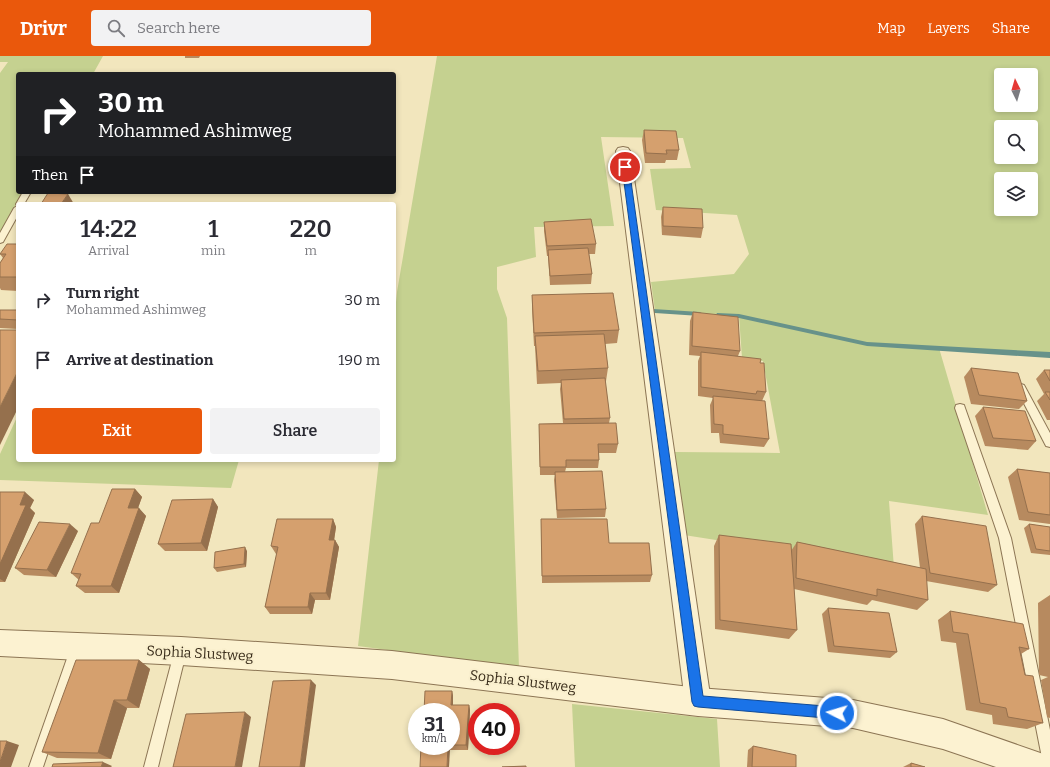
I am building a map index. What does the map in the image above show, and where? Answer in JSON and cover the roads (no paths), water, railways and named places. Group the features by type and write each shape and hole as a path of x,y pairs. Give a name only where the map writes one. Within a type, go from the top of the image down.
{"street":[{"path":"623,151 698,702"},
{"name":"Sophia Slustweg","path":"0,643 181,651 392,665 698,702 853,714 942,734 1038,767"}],"lane":[{"path":"0,240 16,212"},
{"path":"1020,386 1050,443"},
{"path":"960,408 972,447 999,518 1020,609 1050,763"},
{"path":"36,767 77,646"},
{"path":"151,767 181,651"}],"waterway":[{"path":"655,311 700,314"},
{"path":"719,315 739,316 867,344 1050,355"}]}
